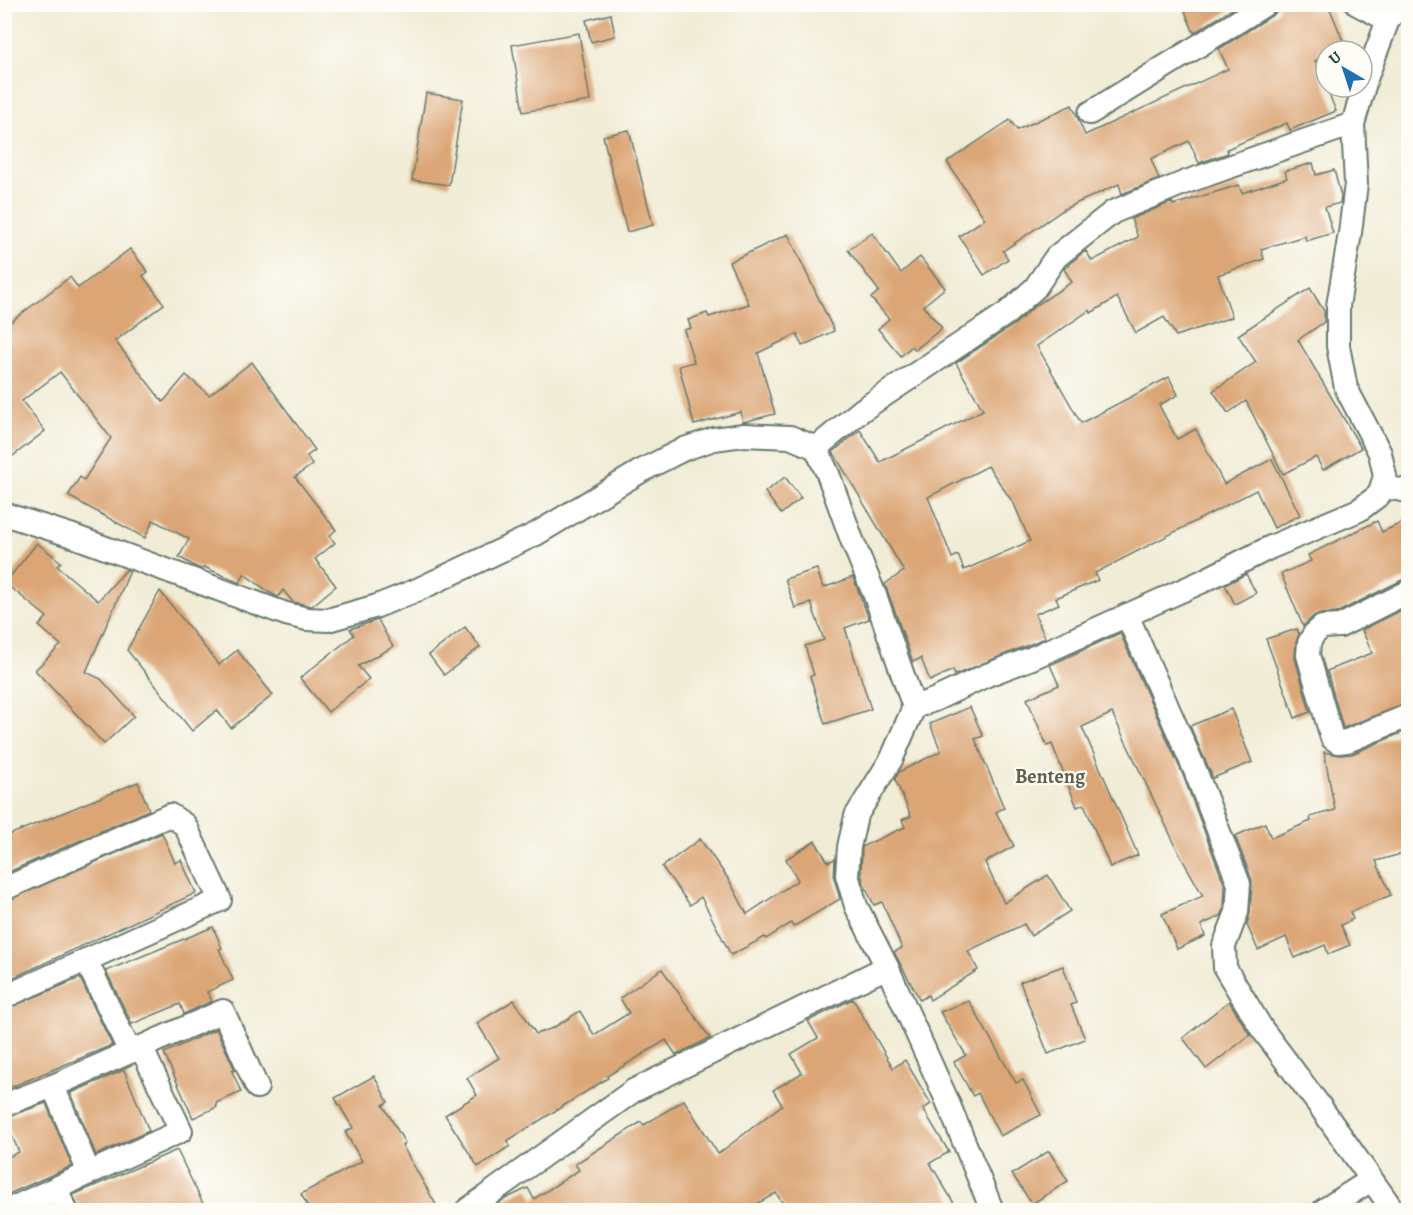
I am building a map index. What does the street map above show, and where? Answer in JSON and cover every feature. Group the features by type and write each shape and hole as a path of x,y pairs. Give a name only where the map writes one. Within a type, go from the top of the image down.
{"street":[{"path":"1090,113 1266,4"},
{"path":"914,707 1032,658 1359,510 1379,495 1385,476 1380,453 1347,388 1338,346 1338,306 1356,184 1353,124 1368,76 1394,12 1357,4"},
{"path":"816,448 862,410 1007,313 1035,288 1056,257 1113,212 1186,182 1353,124"},
{"path":"4,514 73,536 286,614 308,620 328,620 377,606 417,590 536,534 641,471 684,449 714,439 743,435 790,437 816,448 876,598 914,707 892,758 856,816 849,847 847,875 856,906 887,967 946,1098 992,1210"},
{"path":"1383,487 1408,491"},
{"path":"1408,591 1340,626 1322,627 1314,634 1309,644 1308,655 1332,738 1338,742 1347,741 1408,716"},
{"path":"1127,615 1195,770 1239,884 1237,912 1224,946 1225,968 1262,1029 1393,1210"},
{"path":"4,889 170,815 185,825 220,900 4,997"},
{"path":"13,1209 182,1131 86,960"},
{"path":"467,1210 633,1091 887,967"},
{"path":"4,1105 53,1086 223,1011 257,1087"},
{"path":"53,1086 89,1173"},
{"path":"1324,1210 1371,1180"},
{"path":"55,1189 66,1210"}],"building":[{"path":"1182,4 1240,4 1194,33"},
{"path":"1279,4 1328,4 1342,39 1314,39 1314,99 1331,99 1336,111 1290,130 1287,123 1227,149 1228,153 1199,163 1189,141 1151,159 1159,179 1122,194 1119,184 1066,208 1003,251 1008,259 984,275 959,236 985,219 947,162 1010,120 1017,130 1072,105 1085,135 1228,69 1219,49 1278,11"},
{"path":"611,14 615,36 591,42 586,20"},
{"path":"579,33 590,101 523,112 512,45"},
{"path":"426,93 463,99 449,185 412,180"},
{"path":"629,130 653,225 627,232 603,136"},
{"path":"1313,163 1316,175 1334,170 1341,196 1340,203 1325,207 1333,233 1306,241 1305,236 1261,249 1264,259 1218,275 1232,317 1176,336 1164,317 1136,333 1117,297 1091,313 1090,310 1037,346 1081,423 1169,377 1178,395 1159,405 1177,439 1196,429 1224,484 1272,459 1300,515 1274,528 1256,490 1095,573 1098,580 1056,598 1059,604 1035,614 1045,638 955,675 953,670 930,681 921,658 913,662 885,584 904,571 833,452 860,430 880,462 983,410 956,363 1015,324 1035,306 1072,282 1064,269 1080,255 1086,251 1092,261 1138,237 1131,219 1172,202 1173,205 1239,185 1242,193 1287,178 1285,171","holes":["988,466 1014,504 1030,541 964,570 958,555 952,558 928,497"]},
{"path":"872,233 901,273 920,257 945,288 923,306 942,328 915,350 912,346 901,356 878,329 889,319 871,298 879,291 848,250"},
{"path":"788,234 834,331 802,346 797,334 758,353 775,414 743,422 741,412 694,425 679,366 694,362 684,330 691,328 688,320 707,313 709,317 749,304 729,262"},
{"path":"130,249 148,272 143,276 164,304 115,341 163,402 186,375 209,395 252,362 315,450 307,456 312,465 295,477 336,530 329,536 335,543 315,559 336,586 312,606 293,602 283,590 278,597 244,574 240,583 204,567 202,569 196,567 179,557 189,539 153,520 145,538 68,496 80,477 84,480 111,438 60,372 22,401 45,431 4,463 4,327 70,277 78,288"},
{"path":"1310,288 1324,311 1324,322 1298,340 1361,448 1323,470 1316,457 1283,474 1246,401 1228,413 1213,391 1256,362 1238,335"},
{"path":"785,477 801,498 781,514 765,492"},
{"path":"1408,520 1408,579 1336,613 1314,616 1303,626 1281,574 1311,561 1308,555 1377,521 1382,532"},
{"path":"37,543 61,562 57,566 98,601 126,570 130,571 86,672 101,679 134,716 104,744 35,670 61,645 39,626 47,617 5,583"},
{"path":"817,569 823,588 853,577 869,619 845,628 871,709 825,724 810,676 814,675 805,646 824,640 811,603 795,608 785,579"},
{"path":"1246,574 1256,593 1235,604 1225,585"},
{"path":"160,591 219,665 237,650 273,695 231,728 217,710 192,731 127,650"},
{"path":"1408,607 1408,703 1343,728 1327,671 1372,653 1362,630"},
{"path":"378,620 393,647 358,666 369,679 328,712 300,678 354,635 350,629"},
{"path":"465,627 480,647 444,675 429,655"},
{"path":"1297,629 1299,634 1295,658 1310,712 1295,718 1266,639"},
{"path":"1120,633 1183,775 1225,886 1224,909 1221,916 1201,925 1205,936 1177,949 1162,914 1203,896 1180,855 1112,713 1082,727 1138,855 1110,867 1084,804 1077,807 1052,744 1047,746 1027,699 1059,685 1050,665"},
{"path":"970,707 983,736 975,739 1004,808 996,812 1014,846 985,862 1004,903 1048,875 1070,911 1031,936 1024,924 968,951 978,970 930,1000 928,995 920,1000 894,952 902,948 882,902 874,905 864,884 861,874 862,849 863,846 905,827 902,820 911,816 895,779 899,772 941,751 930,724"},
{"path":"1231,709 1252,762 1213,778 1190,726"},
{"path":"1408,730 1408,852 1376,861 1391,895 1350,912 1353,919 1341,925 1350,945 1328,954 1325,945 1295,958 1286,937 1258,950 1247,925 1252,880 1235,836 1265,823 1271,838 1311,821 1310,817 1335,810 1324,752 1339,755 1352,754"},
{"path":"138,782 149,810 4,874 4,837"},
{"path":"162,833 175,863 181,860 196,893 4,982 4,902"},
{"path":"700,839 729,880 747,914 798,880 786,859 815,841 828,862 835,859 834,878 840,899 793,927 791,923 766,939 765,937 731,955 701,897 690,905 662,867"},
{"path":"213,927 222,948 219,949 233,980 207,992 212,1001 184,1014 180,1004 132,1024 106,971"},
{"path":"1063,966 1076,1003 1071,1005 1085,1039 1048,1054 1020,982"},
{"path":"662,969 710,1038 676,1055 666,1040 507,1141 510,1146 478,1167 445,1115 477,1095 467,1078 499,1058 477,1023 514,1000 536,1034 553,1028 580,1011 594,1035 629,1013 620,998"},
{"path":"80,978 112,1045 4,1090 4,1010"},
{"path":"853,999 893,1068 905,1060 931,1104 923,1109 949,1152 930,1163 958,1210 787,1210 776,1193 746,1210 489,1210 503,1200 528,1188 534,1199 579,1170 575,1164 641,1122 644,1125 684,1100 718,1154 782,1105 773,1090 802,1073 791,1054 818,1038 808,1021"},
{"path":"969,1001 1016,1083 1023,1080 1041,1115 1000,1136 978,1093 973,1096 954,1062 966,1055 940,1012"},
{"path":"1229,1001 1250,1035 1206,1069 1183,1038"},
{"path":"216,1029 235,1070 232,1071 241,1092 216,1103 217,1107 193,1118 164,1053"},
{"path":"124,1070 149,1131 96,1155 71,1093"},
{"path":"374,1076 388,1102 383,1105 405,1143 402,1145 439,1210 310,1210 301,1194 362,1161 345,1132 353,1128 335,1098"},
{"path":"46,1103 72,1166 4,1196 4,1159 19,1152 4,1118"},
{"path":"177,1150 206,1210 79,1210 73,1195"},
{"path":"1049,1151 1068,1181 1032,1204 1012,1174"}],"district":[{"name":"Benteng","path":"1050,776"}]}
